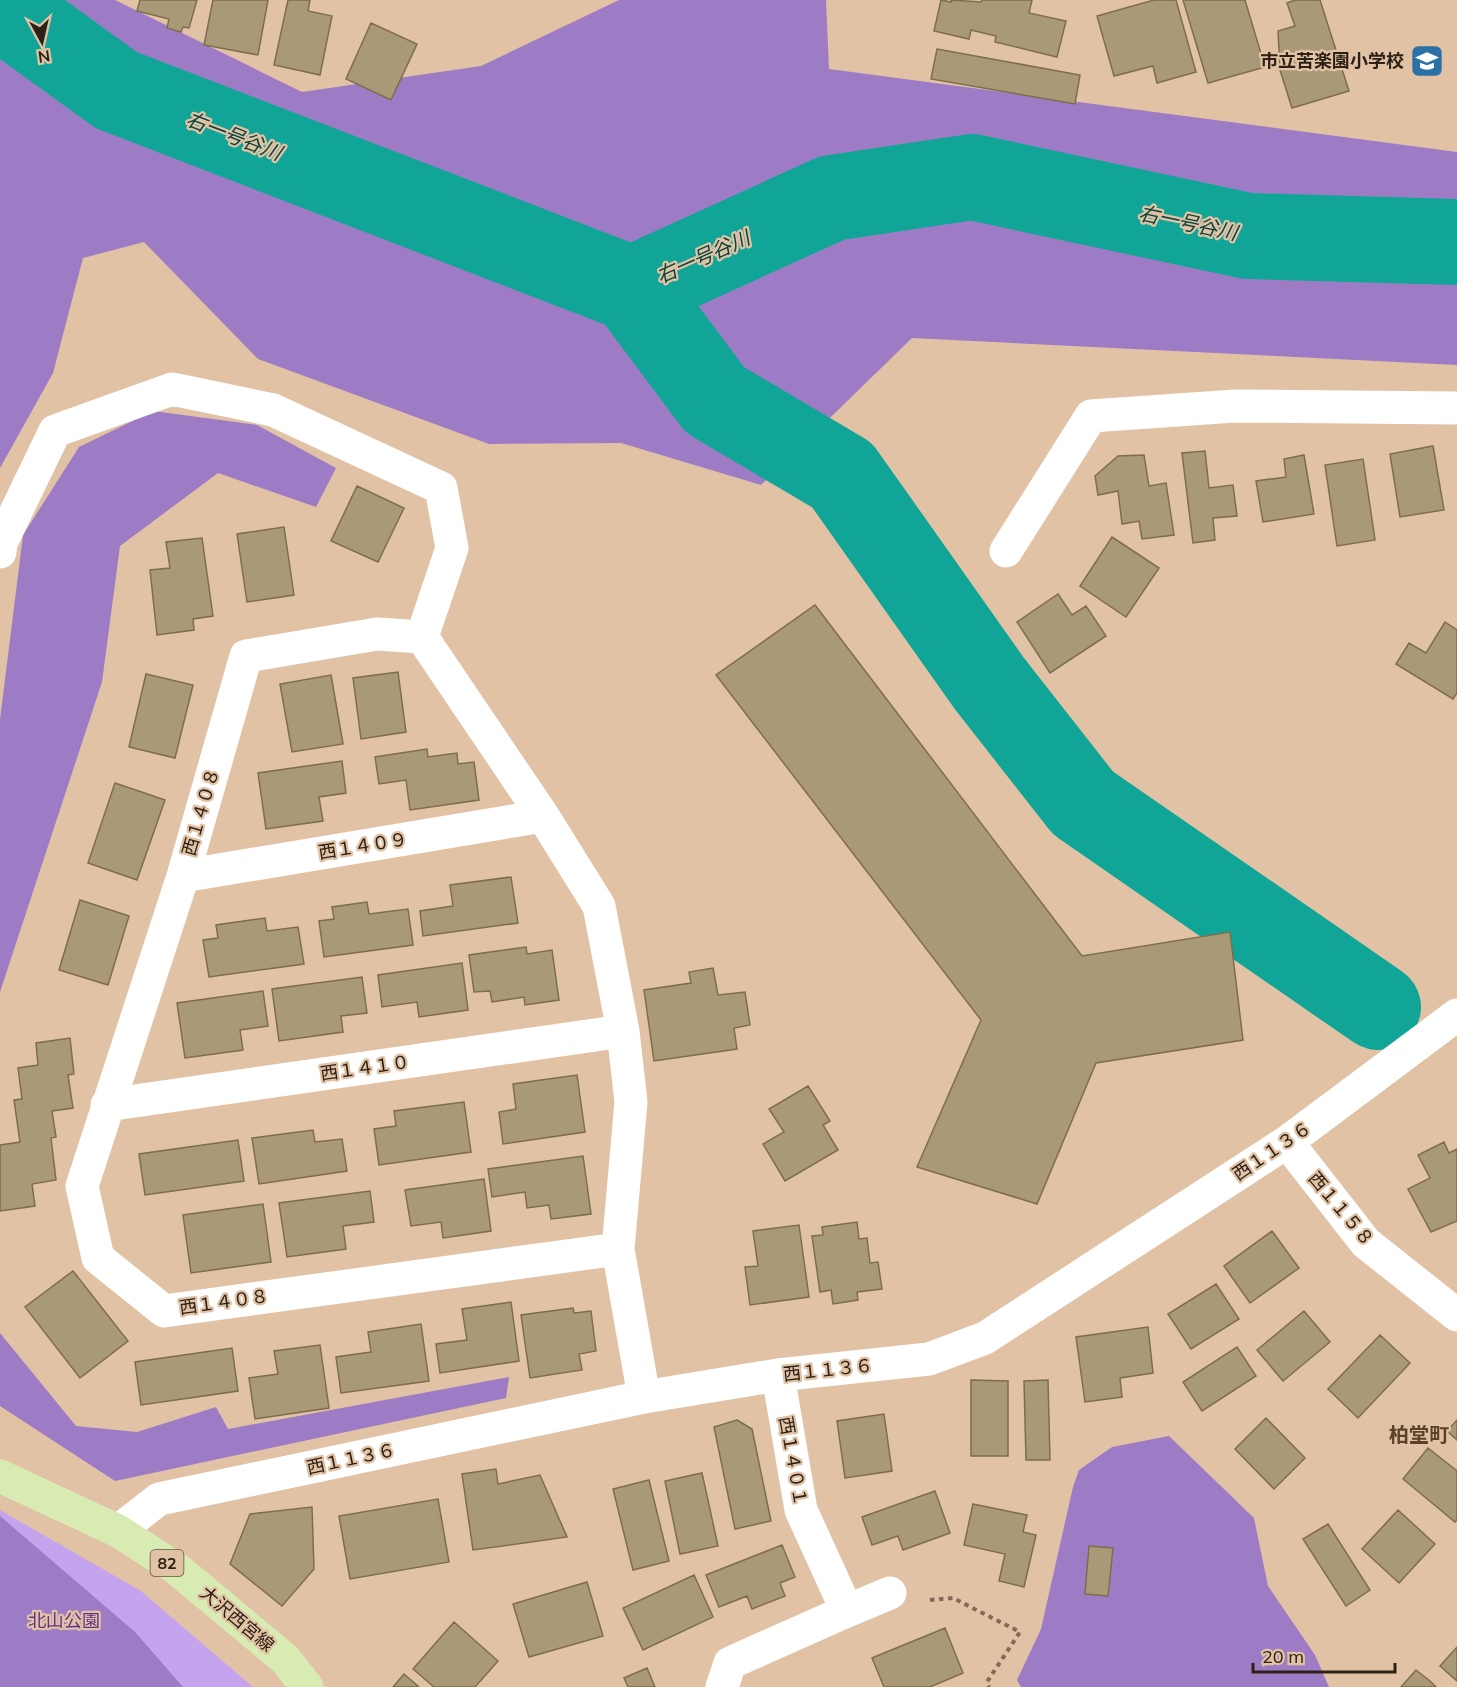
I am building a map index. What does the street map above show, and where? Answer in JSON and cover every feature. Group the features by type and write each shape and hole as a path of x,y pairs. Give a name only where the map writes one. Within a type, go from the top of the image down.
{"main road":[{"name":"大沢西宮線","path":"0,1476 118,1530 177,1569 285,1659 308,1687"}],"street":[{"path":"0,552 1,543 55,431 172,389 273,410 441,489 452,548 422,637 543,816 599,906 622,1031 631,1102 618,1249 644,1397"},
{"path":"1006,551 1091,416 1235,406 1457,408"},
{"name":"西１４０８","path":"422,637 377,634 246,656 183,876 82,1186 98,1258 164,1311 618,1249"},
{"name":"西１４０９","path":"183,876 543,816"},
{"name":"西１１３６","path":"118,1530 159,1499 644,1397 778,1375 929,1359 985,1338 1287,1142 1457,1015"},
{"name":"西１４１０","path":"107,1105 622,1031"},
{"name":"西１１５８","path":"1287,1142 1366,1243 1457,1315"},
{"name":"西１４０１","path":"778,1375 801,1510 847,1611"},
{"path":"722,1687 730,1663 890,1593"}],"path":[{"path":"890,1593 903,1602 953,1598 1020,1632 987,1682 989,1687"}],"green space":[{"path":"0,0 115,0 302,92 481,66 619,0 826,0 829,69 1457,152 1457,365 912,338 761,485 621,443 489,444 258,359 144,242 83,258 53,373 0,468"},
{"path":"153,411 257,425 336,468 316,507 218,473 120,546 102,682 0,992 0,719 23,535 79,447"},
{"path":"0,1333 76,1426 137,1432 216,1407 228,1429 509,1377 506,1398 115,1481 0,1406"},
{"path":"1169,1436 1254,1518 1268,1586 1315,1655 1329,1687 1021,1687 1017,1680 1041,1629 1073,1487 1079,1470 1112,1447"},
{"name":"北山公園","path":"0,1510 141,1591 253,1687 0,1687"},
{"name":"北山公園","path":"0,1516 135,1632 183,1687 0,1687"}],"building":[{"path":"140,0 197,0 189,28 183,27 181,32 167,28 169,19 137,11"},
{"path":"213,0 268,0 258,55 204,45"},
{"path":"288,0 310,0 308,11 332,16 320,75 274,65"},
{"path":"941,0 981,2 982,0 1032,0 1029,13 1066,21 1057,57 995,42 996,36 971,30 969,39 934,31"},
{"path":"1154,0 1176,0 1196,72 1157,83 1153,66 1114,76 1097,16"},
{"path":"1183,0 1245,0 1265,67 1208,83"},
{"path":"1295,0 1320,0 1349,91 1292,108 1280,70 1278,31 1295,26 1287,3"},
{"path":"371,23 417,44 391,100 346,79"},
{"path":"937,49 1080,75 1075,104 931,79"},
{"path":"1433,446 1444,510 1400,517 1390,454"},
{"path":"1205,451 1209,488 1233,485 1237,516 1213,518 1215,540 1193,543 1182,453"},
{"path":"1144,455 1149,486 1166,483 1174,535 1142,539 1139,521 1122,524 1118,491 1098,495 1095,476 1118,456"},
{"path":"1304,455 1314,514 1263,522 1256,481 1286,477 1284,459"},
{"path":"1363,459 1375,540 1337,546 1325,465"},
{"path":"357,486 404,508 378,562 331,541"},
{"path":"284,527 294,595 247,602 237,534"},
{"path":"1112,537 1159,568 1126,617 1080,586"},
{"path":"202,538 213,616 193,619 194,630 157,635 150,570 170,568 166,542"},
{"path":"1058,594 1072,615 1086,606 1106,636 1050,673 1017,622"},
{"path":"815,605 1082,956 1230,932 1243,1040 1096,1063 1037,1204 917,1167 981,1020 716,675"},
{"path":"1445,622 1457,630 1457,693 1453,699 1396,664 1409,643 1426,653"},
{"path":"398,672 406,732 361,739 353,678"},
{"path":"146,674 193,685 175,758 129,747"},
{"path":"331,675 343,744 292,752 280,684"},
{"path":"427,749 428,757 457,753 458,764 474,762 479,800 410,810 406,780 379,784 375,757"},
{"path":"342,761 346,793 319,797 323,821 266,829 258,773"},
{"path":"115,783 165,800 137,880 88,863"},
{"path":"511,877 518,923 423,936 420,911 453,906 450,885"},
{"path":"80,900 129,916 108,985 59,970"},
{"path":"367,902 369,914 408,909 413,945 324,957 319,921 334,919 332,907"},
{"path":"265,918 267,931 298,927 304,964 209,977 203,940 218,938 216,925"},
{"path":"526,947 527,954 552,950 559,1000 525,1005 524,997 492,1002 490,991 474,992 469,955"},
{"path":"462,963 468,1010 419,1017 417,1002 382,1007 378,975"},
{"path":"713,968 718,995 745,992 750,1025 734,1028 737,1049 654,1061 644,990 691,983 689,972"},
{"path":"362,977 367,1013 341,1016 343,1032 279,1041 272,989"},
{"path":"263,991 268,1026 240,1030 243,1050 185,1058 177,1003"},
{"path":"70,1038 74,1074 68,1075 73,1108 52,1111 56,1137 51,1138 56,1180 32,1184 35,1206 0,1211 0,1145 20,1142 14,1100 22,1099 18,1068 38,1065 36,1043"},
{"path":"577,1075 585,1132 503,1144 499,1112 516,1109 513,1084"},
{"path":"808,1086 830,1121 823,1125 838,1150 785,1181 763,1144 784,1132 769,1109"},
{"path":"464,1102 471,1152 379,1165 374,1129 396,1126 394,1111"},
{"path":"313,1130 315,1142 342,1139 347,1171 259,1184 252,1138"},
{"path":"238,1140 244,1181 145,1195 139,1154"},
{"path":"1444,1142 1449,1153 1457,1149 1457,1221 1431,1232 1408,1189 1430,1178 1418,1155"},
{"path":"583,1156 591,1214 551,1219 549,1205 527,1208 525,1192 492,1197 488,1169"},
{"path":"484,1179 491,1231 443,1238 441,1222 411,1226 405,1190"},
{"path":"370,1191 374,1222 343,1226 346,1249 287,1257 279,1203"},
{"path":"263,1204 271,1262 191,1273 183,1215"},
{"path":"857,1222 859,1239 867,1238 870,1263 878,1262 882,1289 857,1292 858,1300 833,1304 831,1290 820,1292 812,1236 823,1235 822,1227"},
{"path":"799,1225 809,1297 750,1305 745,1267 758,1266 753,1231"},
{"path":"1272,1231 1299,1268 1250,1303 1224,1266"},
{"path":"73,1271 128,1341 80,1378 25,1307"},
{"path":"1216,1284 1239,1319 1191,1349 1168,1314"},
{"path":"511,1302 519,1361 440,1373 436,1344 467,1340 462,1309"},
{"path":"573,1308 574,1313 591,1311 596,1351 579,1354 582,1370 530,1378 521,1315"},
{"path":"1304,1311 1330,1342 1283,1381 1257,1350"},
{"path":"421,1324 429,1381 341,1393 336,1357 371,1352 368,1332"},
{"path":"1148,1327 1153,1373 1120,1378 1122,1397 1085,1402 1076,1337"},
{"path":"1380,1335 1410,1363 1358,1418 1328,1389"},
{"path":"320,1345 329,1408 255,1419 249,1378 278,1374 274,1351"},
{"path":"1237,1347 1256,1376 1202,1411 1183,1382"},
{"path":"232,1348 238,1391 141,1405 135,1362"},
{"path":"971,1380 1008,1381 1008,1456 971,1456"},
{"path":"1048,1380 1050,1460 1026,1460 1024,1381"},
{"path":"884,1414 892,1471 845,1478 837,1421"},
{"path":"1266,1418 1305,1458 1274,1489 1235,1449"},
{"path":"737,1420 752,1429 771,1521 735,1529 714,1427"},
{"path":"1457,1420 1457,1440 1447,1431"},
{"path":"1428,1448 1457,1471 1457,1520 1455,1522 1403,1479"},
{"path":"496,1469 498,1484 540,1475 567,1537 473,1550 462,1474"},
{"path":"702,1473 718,1546 680,1554 665,1481"},
{"path":"649,1480 669,1561 633,1570 613,1489"},
{"path":"935,1491 950,1533 903,1550 898,1536 872,1545 862,1517"},
{"path":"438,1499 449,1562 350,1579 339,1516"},
{"path":"973,1504 1027,1515 1023,1532 1036,1535 1024,1587 999,1581 1005,1554 964,1545"},
{"path":"312,1507 314,1569 282,1606 230,1564 250,1514"},
{"path":"1398,1510 1435,1544 1399,1583 1362,1549"},
{"path":"1328,1524 1370,1590 1346,1606 1303,1539"},
{"path":"782,1545 795,1577 780,1583 785,1596 752,1609 747,1596 719,1607 706,1575"},
{"path":"1089,1546 1113,1548 1108,1596 1085,1594"},
{"path":"694,1575 713,1617 643,1650 623,1608"},
{"path":"587,1582 603,1636 529,1657 513,1604"},
{"path":"454,1622 498,1661 475,1687 434,1687 413,1669"},
{"path":"945,1628 963,1673 930,1687 884,1687 872,1658"},
{"path":"1457,1647 1457,1681 1440,1666"},
{"path":"647,1668 655,1687 628,1687 624,1678"},
{"path":"1416,1670 1430,1681 1436,1687 1401,1687"},
{"path":"404,1674 419,1687 393,1687"}],"waterway":[{"name":"右一号谷川","path":"0,6 116,90 632,289 832,198 972,177 1248,236 1457,242"},
{"path":"632,289 715,400 842,475 989,683 1083,803 1378,1007"}],"place":[{"name":"市立苦楽園小学校","path":"1427,61"}],"district":[{"name":"柏堂町","path":"1419,1435"}]}
